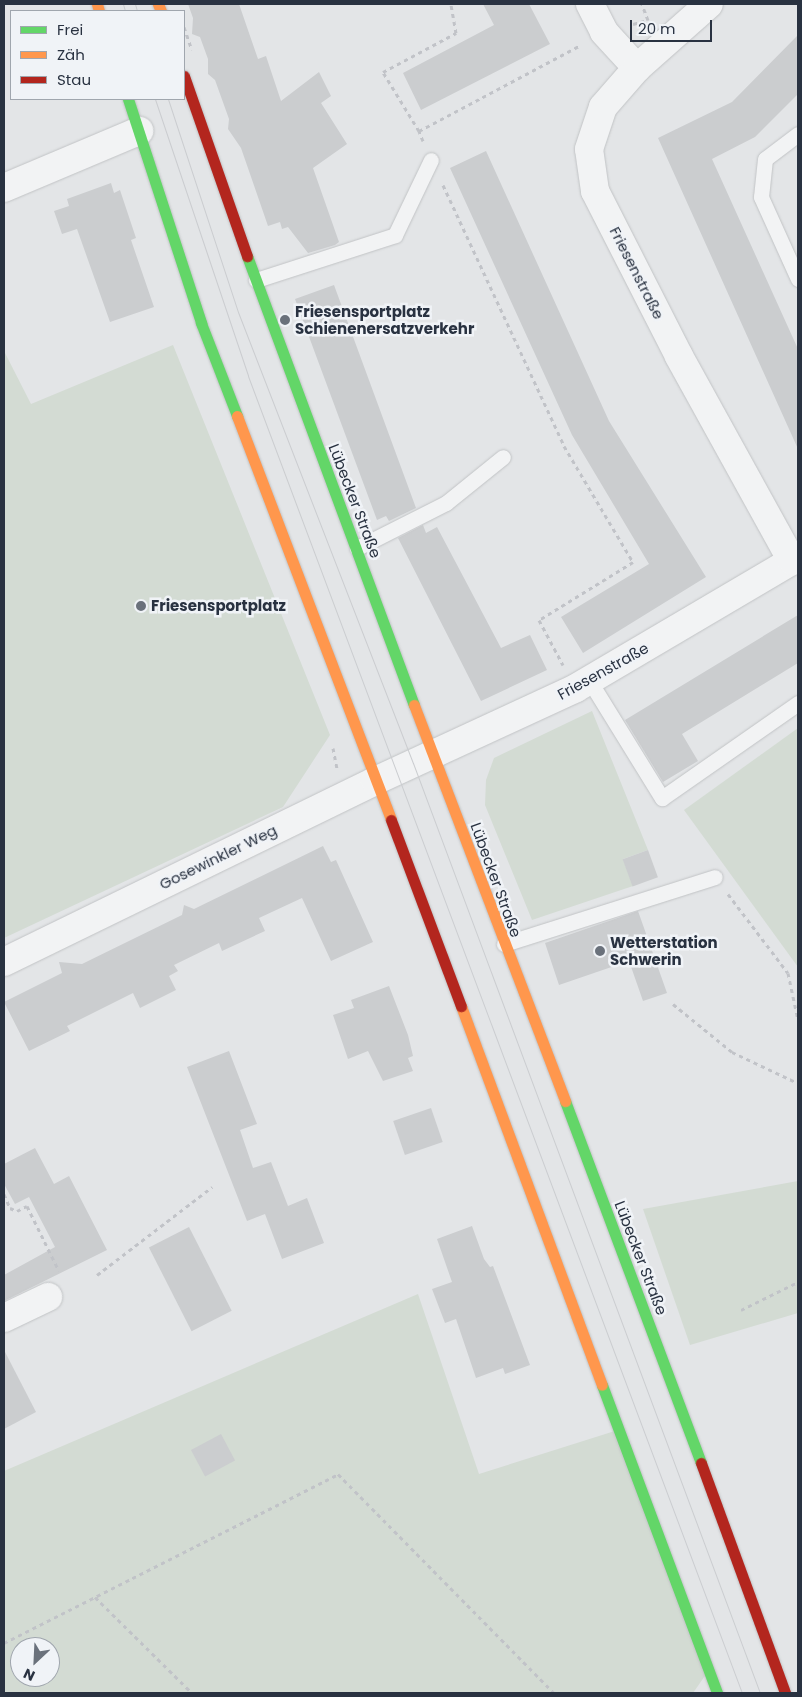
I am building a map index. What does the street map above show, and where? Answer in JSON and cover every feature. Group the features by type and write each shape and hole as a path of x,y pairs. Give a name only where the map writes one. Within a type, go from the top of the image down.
{"street":[{"path":"590,4 604,32 637,68"},
{"name":"Friesenstraße","path":"433,754 589,680 795,559 678,356 595,191 589,149 603,107 637,68 710,4"},
{"name":"Lübecker Straße","path":"185,79 256,280 504,944 650,1322 785,1693"},
{"path":"128,100 201,323 309,600 717,1693"},
{"path":"4,188 139,131"},
{"name":"Gosewinkler Weg","path":"4,962 433,754"},
{"path":"4,1318 48,1297"}],"lane":[{"path":"798,134 765,158 760,197 798,279"},
{"path":"256,280 395,235 431,160"},
{"path":"357,548 446,503 503,458"},
{"path":"589,680 662,798 798,703"},
{"path":"504,944 715,876"}],"path":[{"path":"451,4 456,33 383,72 419,130 431,160 564,446 633,562 538,620 565,668"},
{"path":"419,130 604,32"},
{"path":"715,876 788,973 798,1020"},
{"path":"673,1004 732,1052 798,1084"},
{"path":"97,1275 212,1187"},
{"path":"4,1194 10,1208 17,1211 27,1206 61,1274"},
{"path":"742,1310 798,1282"},
{"path":"4,1643 338,1474 554,1693"},
{"path":"95,1597 192,1693"}],"shaded area":[{"name":"Friesensportplatz","path":"173,345 330,735 283,807 4,938 4,351 31,404"},
{"path":"592,711 648,850 623,859 633,886 532,920 485,805 486,780 494,758"},
{"path":"798,728 798,967 684,810"},
{"path":"798,1181 798,1313 690,1345 643,1209"},
{"path":"418,1294 479,1474 618,1430 709,1670 693,1693 4,1693 4,1471"}],"building":[{"path":"188,4 239,4 258,59 266,56 281,101 319,72 331,96 321,103 347,144 313,168 339,242 335,245 308,253 288,227 282,229 280,222 268,226 241,148 228,129 229,119 215,80 208,74 208,59 200,37 192,34 193,18"},
{"path":"483,4 529,4 550,44 421,110 403,73 494,25"},
{"path":"798,35 798,94 755,137 712,159 798,349 798,449 658,138 732,102"},
{"path":"486,151 609,421 706,577 583,653 561,617 649,564 572,435 450,168"},
{"path":"111,183 114,193 120,190 136,238 131,240 154,307 110,322 77,229 62,234 54,211 69,206 67,199"},
{"path":"334,285 416,508 389,521 386,516 377,520 295,299"},
{"path":"423,525 426,533 437,527 501,648 530,635 547,670 481,701 398,538"},
{"path":"798,615 798,663 682,734 698,761 663,782 625,720"},
{"path":"323,846 331,862 336,860 373,942 331,961 302,898 259,918 265,931 222,951 219,943 174,965 178,971 169,976 176,990 140,1008 133,993 67,1026 70,1031 29,1051 4,1002 62,973 59,962 82,964 182,915 184,905 194,909"},
{"path":"648,850 658,877 633,886 623,859"},
{"name":"Wetterstation Schwerin","path":"638,911 667,993 643,1001 629,961 559,985 545,943"},
{"path":"389,986 408,1035 413,1056 408,1058 413,1071 383,1081 368,1051 348,1059 333,1015 354,1008 351,1000"},
{"path":"229,1051 257,1124 240,1130 253,1168 271,1162 288,1206 307,1198 324,1243 282,1259 265,1214 247,1221 187,1067"},
{"path":"431,1108 443,1142 405,1155 393,1121"},
{"path":"35,1148 54,1184 69,1176 107,1250 4,1301 4,1275 55,1247 29,1197 15,1204 4,1184 4,1164"},
{"path":"472,1226 484,1259 490,1267 493,1266 530,1365 505,1374 503,1368 476,1378 456,1319 445,1323 432,1289 452,1282 437,1239"},
{"path":"189,1227 232,1311 192,1331 149,1247"},
{"path":"4,1350 36,1412 4,1429"},
{"path":"221,1434 235,1460 205,1476 191,1450"}],"tram line":[{"path":"123,4 125,10"},
{"path":"135,4 137,10"},
{"path":"155,100 248,376 742,1693"},
{"path":"168,100 238,312 413,763 760,1693"}],"traffic: fast":[{"path":"128,100 201,323 237,416"},
{"path":"247,256 414,705"},
{"path":"565,1101 701,1463"},
{"path":"602,1385 717,1693"}],"traffic: slow":[{"path":"97,4 99,10"},
{"path":"158,4 161,10"},
{"path":"237,416 391,820"},
{"path":"414,705 565,1101"},
{"path":"461,1006 602,1385"}],"traffic: jam":[{"path":"185,79 247,256"},
{"path":"391,820 461,1006"},
{"path":"701,1463 785,1693"}],"place":[{"name":"Friesensportplatz Schienenersatzverkehr","path":"285,320"},
{"name":"Friesensportplatz","path":"141,606"},
{"name":"Wetterstation Schwerin","path":"600,951"}]}
